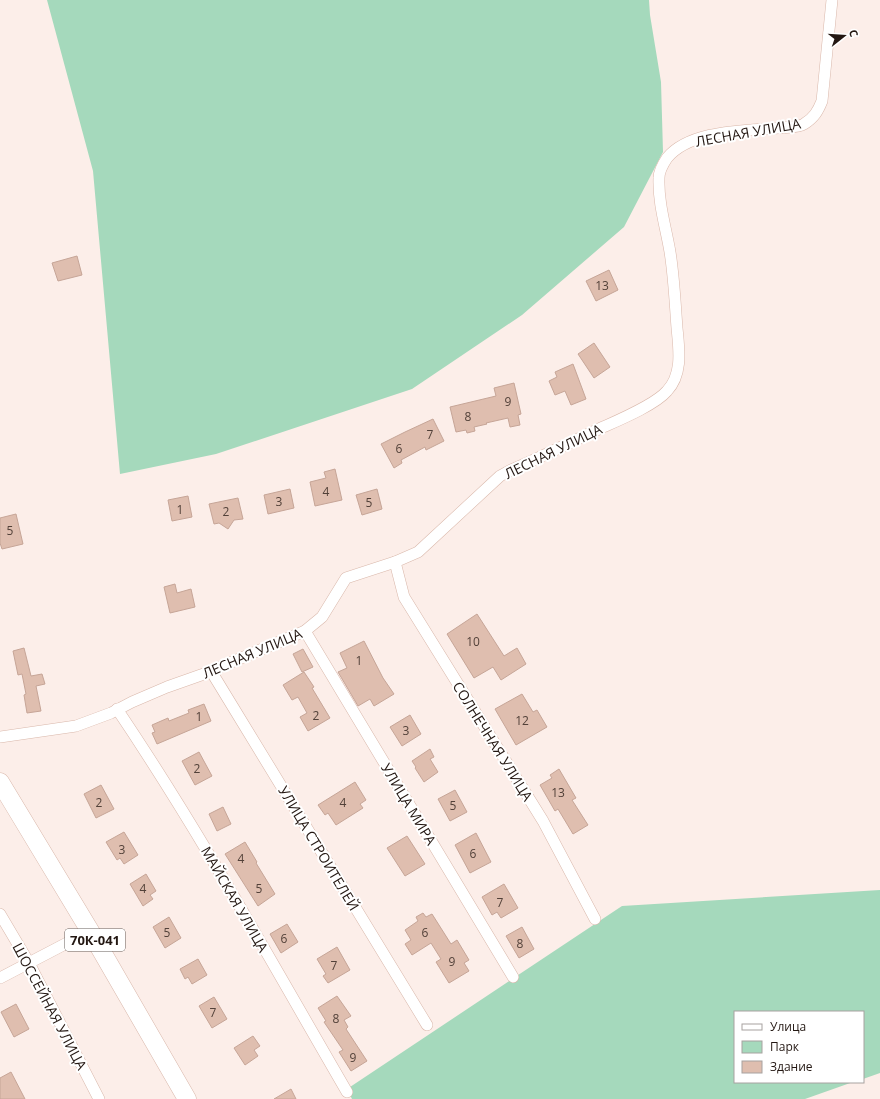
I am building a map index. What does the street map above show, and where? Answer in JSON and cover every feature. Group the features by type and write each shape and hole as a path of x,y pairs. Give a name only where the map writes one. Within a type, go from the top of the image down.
{"main road":[{"name":"70К-041","path":"0,782 90,931 184,1098"}],"street":[{"name":"ЛЕСНАЯ УЛИЦА","path":"0,737 76,726 111,713 168,686 211,671 305,631 322,617 346,578 395,562 418,552 500,476 627,416 655,401 667,392 673,382 679,366 679,351 674,284 659,189 660,171 667,159 679,147 696,139 723,134 803,125 816,114 822,101 832,0"},
{"name":"СОЛНЕЧНАЯ УЛИЦА","path":"395,562 404,597 543,821 595,919"},
{"name":"УЛИЦА МИРА","path":"305,631 513,977"},
{"name":"УЛИЦА СТРОИТЕЛЕЙ","path":"211,671 427,1025"},
{"name":"МАЙСКАЯ УЛИЦА","path":"117,709 201,842 347,1092"},
{"name":"ШОССЕЙНАЯ УЛИЦА","path":"0,914 29,963 99,1099"},
{"path":"0,978 90,931"}],"green space":[{"path":"47,0 649,0 661,82 663,152 624,227 522,315 412,389 216,454 120,474 93,171"},
{"path":"880,890 880,1073 864,1079 864,1011 734,1011 734,1083 850,1083 805,1099 352,1099 347,1089 622,906"}],"building":[{"path":"77,256 82,275 58,281 52,263"},
{"path":"609,270 618,290 596,301 586,281"},
{"path":"594,343 610,367 594,378 578,354"},
{"path":"573,364 586,399 571,405 565,391 555,395 549,381 557,377 555,372"},
{"path":"514,383 521,414 518,415 520,425 510,427 508,418 474,427 475,431 467,433 466,430 456,432 450,407 496,396 494,388"},
{"path":"433,419 444,441 426,450 425,447 401,460 402,463 394,468 381,444"},
{"path":"335,469 342,500 315,506 310,482 326,478 324,472"},
{"path":"290,489 294,508 268,514 264,495"},
{"path":"377,489 382,509 362,515 356,495"},
{"path":"188,496 192,517 172,521 168,500"},
{"path":"238,498 243,519 234,520 228,529 219,523 214,524 209,504"},
{"path":"16,514 23,544 2,549 0,543 0,518"},
{"path":"175,584 177,593 191,589 195,607 170,613 164,587"},
{"path":"477,614 504,656 517,648 526,664 501,680 493,667 474,678 447,634"},
{"path":"364,641 383,678 394,694 374,706 370,699 358,706 338,672 347,668 340,653"},
{"path":"24,648 31,676 42,674 45,684 36,686 41,711 27,713 24,695 26,694 22,674 18,675 13,651"},
{"path":"303,649 313,667 302,672 293,654"},
{"path":"304,672 314,687 312,688 330,718 308,731 300,717 307,713 298,697 292,700 283,685"},
{"path":"522,694 533,712 537,710 547,727 516,745 495,709"},
{"path":"204,704 211,721 157,744 152,733 155,732 152,725 168,718 169,721 189,713 188,710"},
{"path":"410,715 421,734 402,746 390,727"},
{"path":"430,749 434,757 430,759 438,772 424,782 412,761"},
{"path":"199,752 212,776 195,785 182,761"},
{"path":"559,769 576,798 572,800 588,825 573,834 558,809 555,811 540,785 552,778 550,775"},
{"path":"355,782 366,800 360,804 363,808 336,825 328,813 325,815 318,805"},
{"path":"101,785 114,809 96,818 84,794"},
{"path":"455,790 467,812 450,821 438,799"},
{"path":"223,807 231,824 217,831 209,814"},
{"path":"124,832 138,855 124,864 120,858 117,860 106,842"},
{"path":"476,833 491,862 470,873 455,845"},
{"path":"407,836 425,864 405,876 387,848"},
{"path":"245,842 275,894 258,906 225,854"},
{"path":"146,874 156,891 150,895 153,899 143,906 130,884"},
{"path":"504,884 518,908 501,918 497,912 492,915 482,897"},
{"path":"423,913 426,917 432,914 451,944 457,940 469,960 464,963 469,971 449,983 436,962 441,959 431,943 412,955 405,944 411,940 405,930 418,921 416,917"},
{"path":"169,917 181,938 165,948 153,927"},
{"path":"287,924 298,942 281,953 270,934"},
{"path":"522,927 534,949 519,958 506,936"},
{"path":"337,947 350,970 328,983 323,976 326,974 317,959"},
{"path":"198,959 207,975 192,984 188,977 185,979 180,969"},
{"path":"337,996 351,1016 344,1020 348,1027 346,1029 367,1061 351,1071 339,1052 343,1050 324,1022 326,1021 318,1008"},
{"path":"214,997 227,1019 212,1028 199,1006"},
{"path":"16,1004 29,1029 14,1037 1,1012"},
{"path":"253,1036 260,1046 254,1050 258,1056 245,1065 234,1048"},
{"path":"11,1072 25,1099 0,1099 0,1078"},
{"path":"291,1089 296,1099 274,1099"}]}
